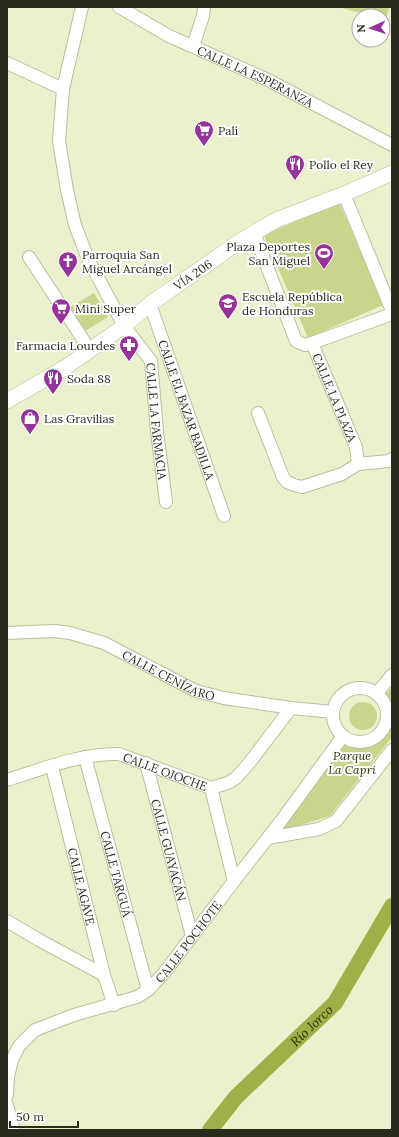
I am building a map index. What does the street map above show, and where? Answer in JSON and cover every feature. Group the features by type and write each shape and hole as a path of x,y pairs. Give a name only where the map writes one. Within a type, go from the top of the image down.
{"main road":[{"name":"VÍA 206","path":"7,401 66,367 124,326 150,304 254,233 276,220 344,194 392,173"}],"street":[{"name":"CALLE LA FARMACIA","path":"82,7 63,89 59,141 67,190 75,225 88,259 124,326 150,361 166,502"},
{"name":"CALLE LA ESPERANZA","path":"119,7 169,36 268,80 392,145"},
{"path":"193,46 204,7"},
{"path":"7,63 63,89"},
{"path":"312,343 392,313 344,194"},
{"name":"CALLE LA PLAZA","path":"254,233 296,341 306,345 312,343 356,447 358,464"},
{"path":"30,257 90,350"},
{"name":"CALLE EL BAZAR BADILLA","path":"150,304 224,516"},
{"path":"258,413 283,477 287,482 302,487 342,474 358,464 389,461 392,459"},
{"name":"CALLE CENÍZARO","path":"7,633 55,631 70,633 104,643 196,691 224,698 291,708 333,712"},
{"path":"378,693 392,675"},
{"path":"358,688 367,688 378,693 386,706 388,714 382,731 376,737 364,742 351,740 343,736 337,729 333,712 336,703 341,696 348,690 358,688"},
{"name":"CALLE OJOCHE","path":"7,780 85,757 103,754 119,754 211,788 228,783 236,778 291,708"},
{"name":"CALLE POCHOTE","path":"7,1095 8,1077 12,1060 19,1046 35,1030 74,1015 114,1005 137,997 148,990 164,973 268,838 343,736"},
{"path":"268,838 320,829 336,822 392,750"},
{"name":"CALLE TARGUÁ","path":"85,757 148,990"},
{"name":"CALLE GUAYACÁN","path":"146,763 192,936"},
{"name":"CALLE AGAVE","path":"52,767 104,975 114,1005"},
{"path":"211,788 234,881"},
{"path":"7,921 104,975"},
{"path":"7,1105 14,1130"}],"green space":[{"path":"338,7 389,7 351,8 351,11"},
{"name":"Plaza Deportes San Miguel","path":"339,202 383,305 308,338 264,235"},
{"path":"94,293 108,317 85,331 70,307"},
{"name":"Parque La Capri","path":"392,687 392,737 330,816 281,831 345,743 356,746 369,746 384,738 388,731 391,714 385,695"},
{"path":"363,702 373,706 377,716 373,726 363,730 353,726 349,716 353,706"}],"waterway":[{"name":"Río Jorco","path":"210,1130 236,1097 335,1003 392,906"}],"place":[{"name":"Palí","path":"204,147"},
{"name":"Pollo el Rey","path":"295,181"},
{"name":"Plaza Deportes San Miguel","path":"324,270"},
{"name":"Parroquia San Miguel Arcángel","path":"68,278"},
{"name":"Escuela República de Honduras","path":"228,320"},
{"name":"Mini Super","path":"61,325"},
{"name":"Farmacia Lourdes","path":"129,362"},
{"name":"Soda 88","path":"53,395"},
{"name":"Las Gravilias","path":"30,435"}]}
